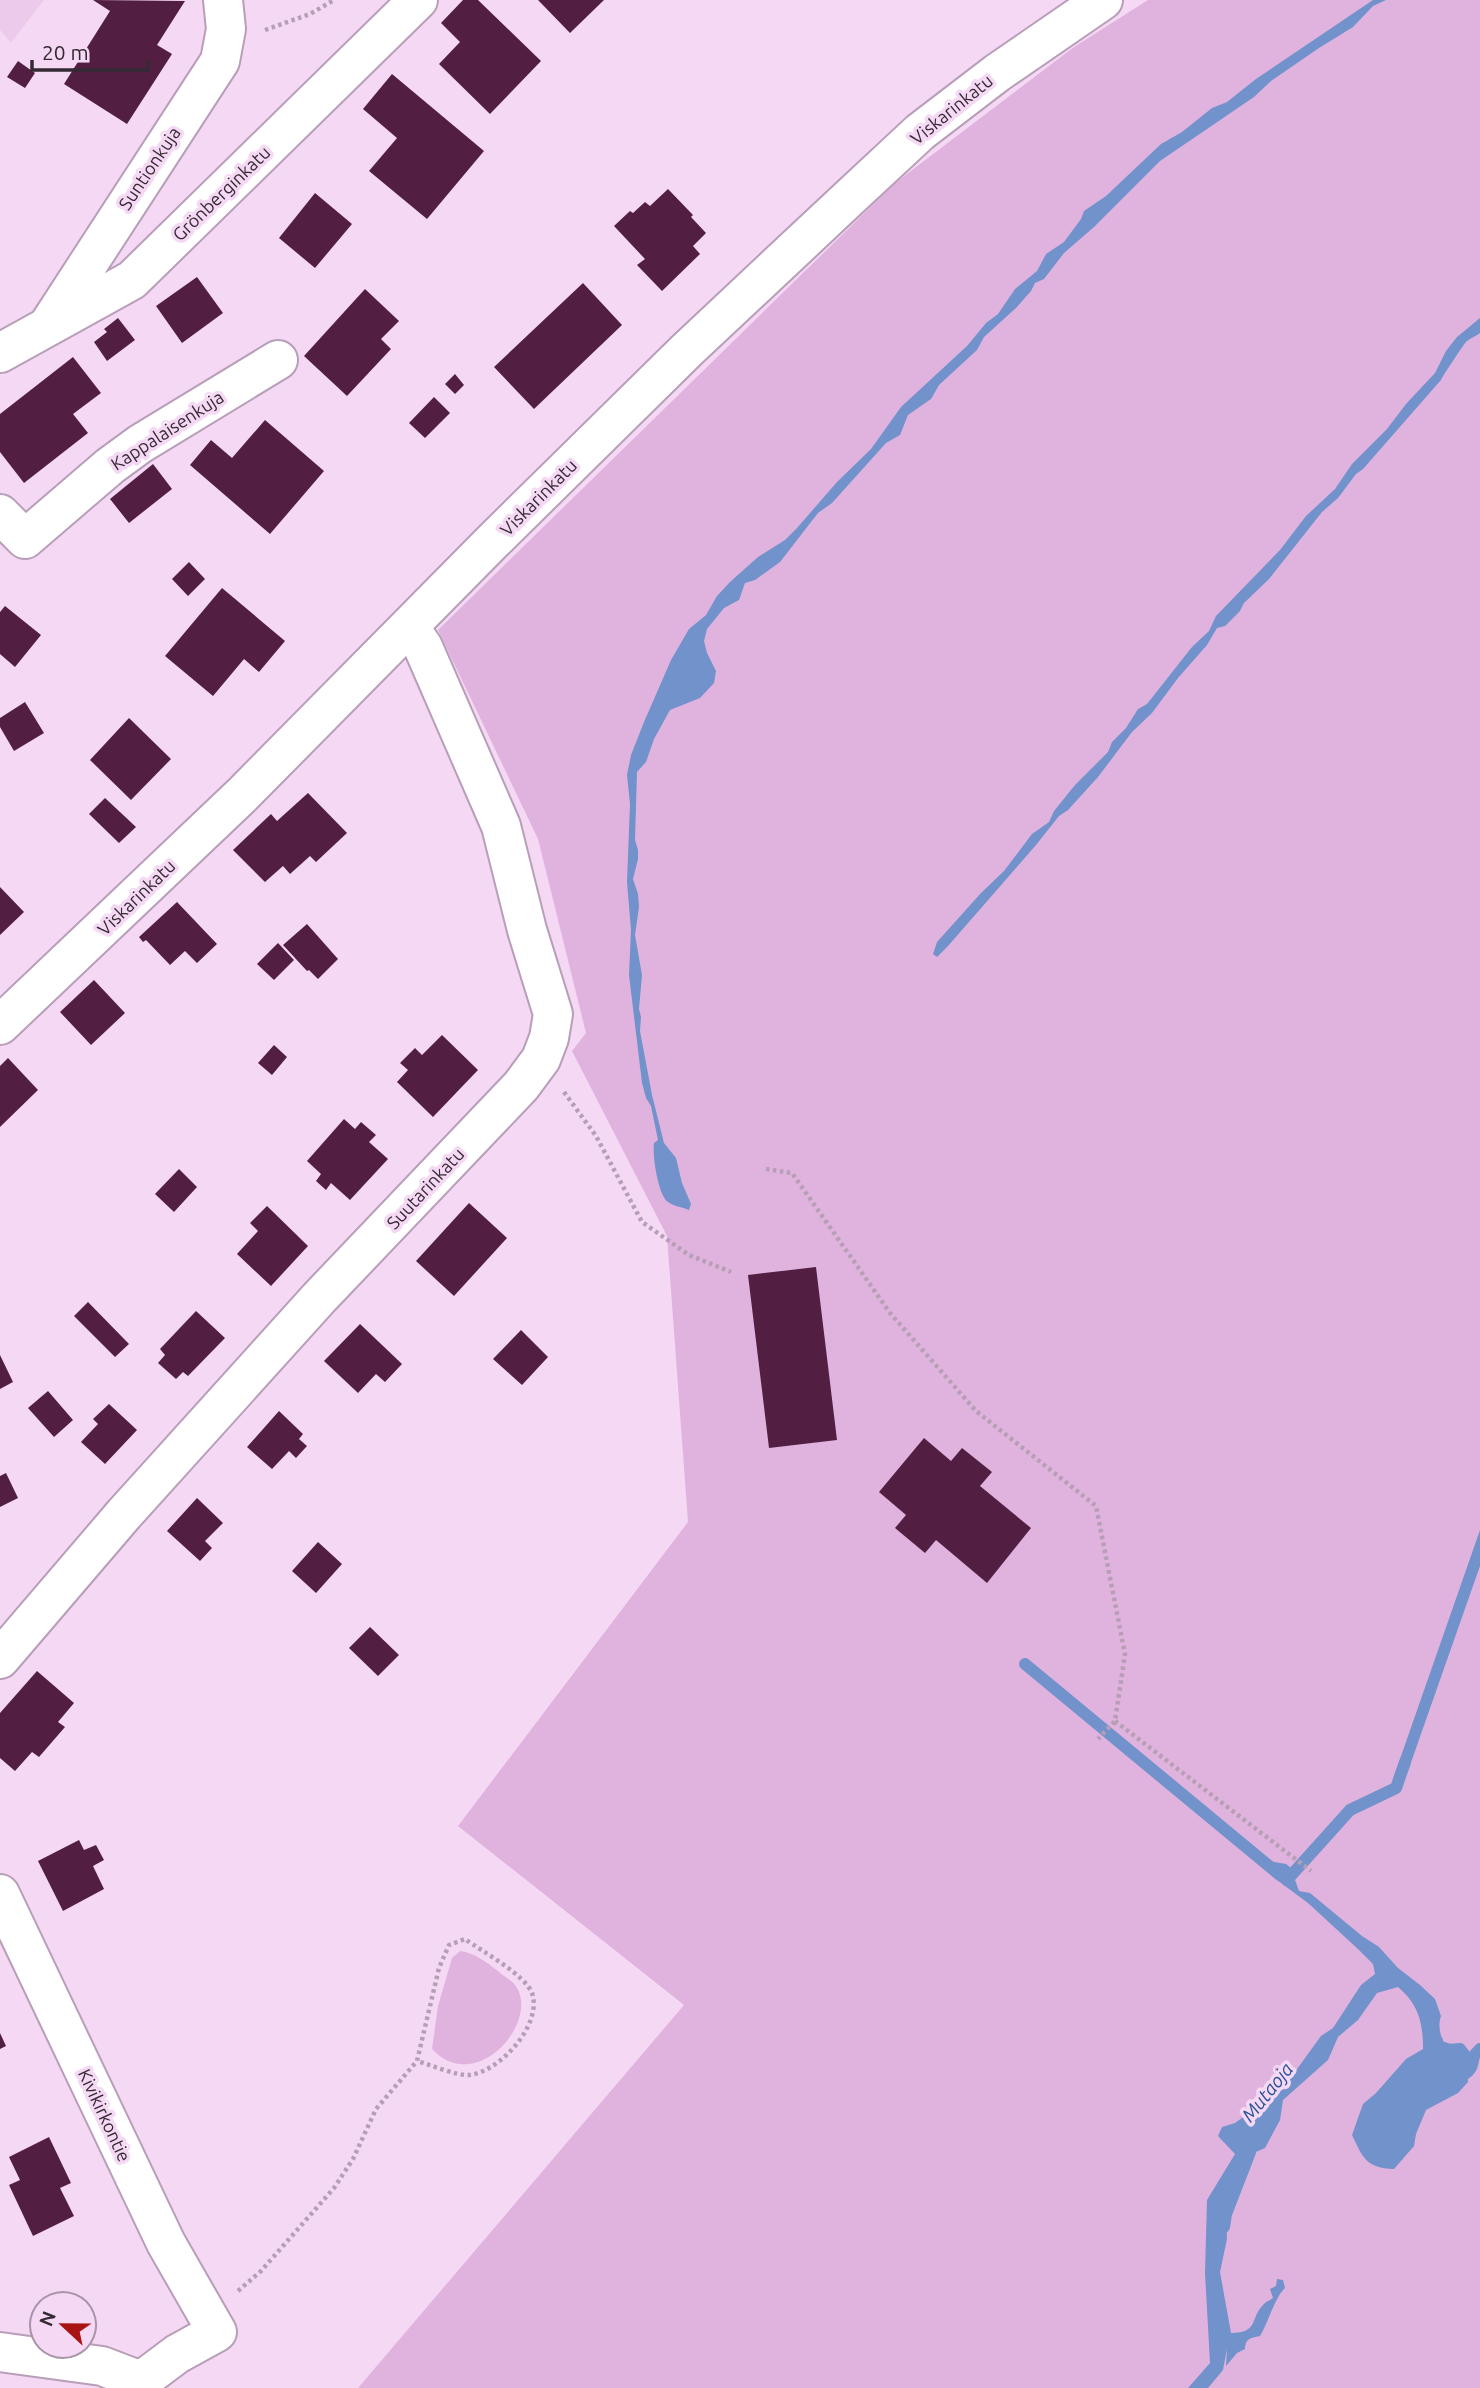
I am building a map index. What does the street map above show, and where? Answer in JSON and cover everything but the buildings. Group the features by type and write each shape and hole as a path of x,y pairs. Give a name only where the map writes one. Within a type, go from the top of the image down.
{"street":[{"name":"Grönberginkatu","path":"0,353 132,280 418,0"},
{"name":"Viskarinkatu","path":"0,1026 242,795 410,628 492,542 687,350 920,132 997,72 1102,0"},
{"name":"Suntionkuja","path":"46,328 220,61 224,15"},
{"name":"Kappalaisenkuja","path":"0,514 25,539 140,444 278,360"},
{"name":"Suutarinkatu","path":"0,1659 124,1514 310,1308 521,1086 541,1059 549,1038 553,1014 527,930 501,826 423,647 410,628"},
{"name":"Kivikirkontie","path":"0,1894 166,2243 212,2324"},
{"path":"0,2352 102,2365 141,2385 212,2324"}],"path":[{"path":"224,15 253,32 270,29 310,14 334,0"},
{"path":"541,1059 596,1136 642,1222 689,1255 731,1272"},
{"path":"766,1169 792,1173 890,1313 976,1411 1096,1506 1125,1654 1115,1721 1098,1739"},
{"path":"1115,1721 1311,1871"},
{"path":"212,2324 334,2188 353,2159 376,2109 418,2062 439,1969 449,1945 465,1940 524,1981 533,1995 532,2011 526,2029 514,2050 491,2069 468,2076 418,2062"}],"shaded area":[{"path":"0,0 44,0 11,43 0,30"},
{"path":"1148,0 1480,0 1480,2388 358,2388 684,2005 458,1826 688,1522 667,1236 572,1051 586,1033 538,839 438,630 895,183 1074,47"},
{"path":"460,1951 480,1958 511,1981 521,2000 520,2017 500,2048 485,2059 467,2064 449,2061 432,2049 438,2006 452,1958"}],"water":[{"path":"1373,0 1386,0 1373,6 1353,27 1271,81 1254,97 1160,161 1064,253 1044,279 1035,283 1016,308 984,337 977,350 939,385 931,399 908,415 900,435 886,443 832,503 818,513 780,562 755,580 745,583 739,600 724,608 707,629 704,641 716,671 714,683 700,698 670,710 654,739 646,762 637,772 635,840 638,859 633,879 639,907 635,935 642,975 640,1031 664,1143 676,1158 691,1204 689,1210 670,1203 664,1198 656,1174 654,1143 658,1140 651,1106 642,1083 629,975 631,930 627,882 630,804 627,775 631,755 644,722 671,660 689,629 706,615 717,596 730,582 797,528 837,482 871,449 901,407 998,314 1015,289 1037,271 1046,254 1064,242 1084,211 1106,196 1161,144 1182,132 1212,108 1227,102 1256,79"},
{"path":"1480,318 1480,333 1466,342 1441,380 1356,474 1338,498 1322,512 1269,579 1225,626 1217,628 1207,645 1152,713 1132,732 1098,777 1068,810 1059,816 948,946 937,957 933,954 937,942 1004,871 1032,834 1049,822 1054,811 1075,785 1108,752 1112,742 1126,728 1138,709 1147,704 1192,647 1209,631 1216,616 1280,550 1306,516 1335,489 1352,464 1387,429 1435,373 1457,337"},
{"path":"1480,1530 1480,1566 1408,1771 1400,1775 1400,1759"},
{"path":"1269,1861 1286,1864 1295,1871 1299,1891 1310,1893 1379,1947 1398,1968 1435,1999 1441,2016 1440,2034 1449,2050 1460,2049 1465,2057 1480,2043 1479,2059 1475,2073 1458,2093 1426,2110 1414,2146 1394,2169 1385,2168 1367,2160 1352,2135 1363,2104 1406,2059 1423,2049 1418,2015 1411,2001 1398,1987 1377,1993 1358,2020 1338,2037 1328,2060 1283,2100 1280,2120 1265,2148 1249,2155 1226,2214 1227,2239 1220,2272 1231,2333 1250,2328 1259,2310 1273,2298 1270,2289 1276,2286 1277,2279 1283,2280 1285,2288 1260,2336 1249,2340 1245,2349 1237,2353 1226,2366 1227,2349 1223,2370 1208,2388 1188,2388 1210,2363 1205,2273 1207,2200 1235,2154 1218,2136 1222,2127 1235,2123 1284,2087 1321,2036 1333,2028 1361,1985 1375,1974 1373,1964 1359,1950 1270,1872"}],"waterway":[{"path":"1025,1664 1281,1876"},
{"path":"1287,1880 1350,1810 1396,1788 1405,1762"},
{"name":"Mutaoja","path":"1437,2041 1438,2046 1449,2050 1460,2049 1469,2061 1480,2049"},
{"name":"Mutaoja","path":"1224,2227 1226,2214 1250,2152"}]}
